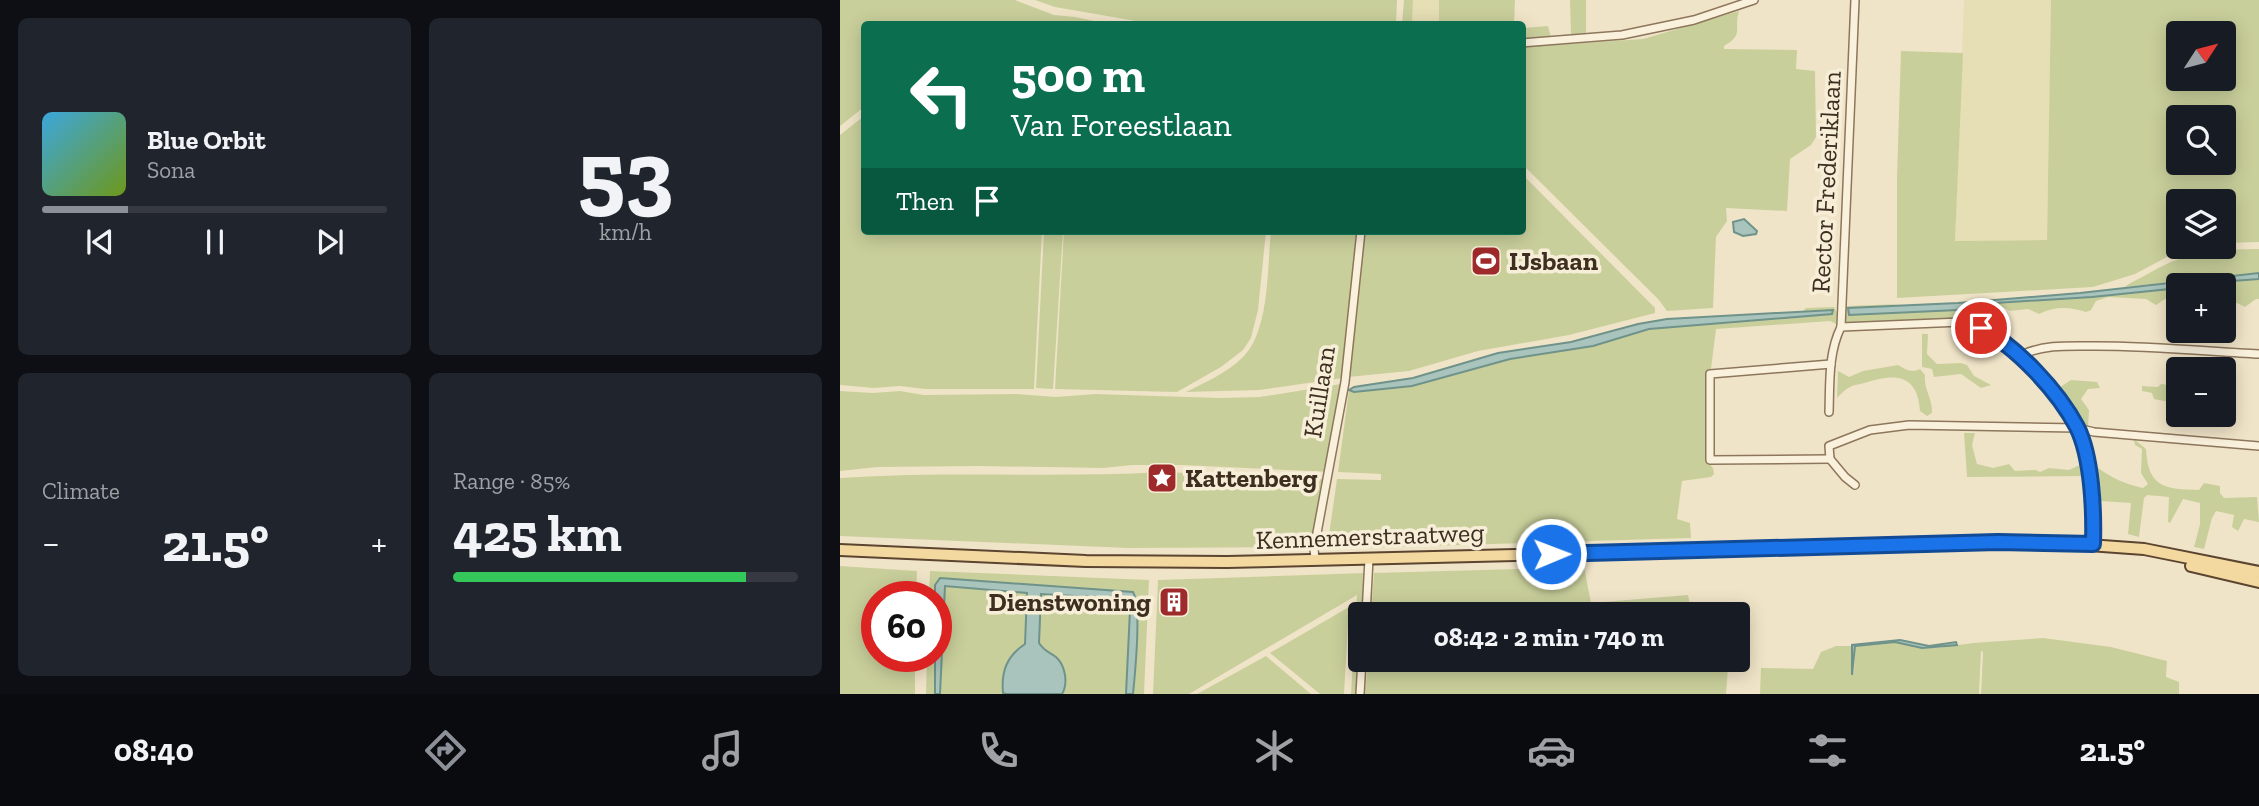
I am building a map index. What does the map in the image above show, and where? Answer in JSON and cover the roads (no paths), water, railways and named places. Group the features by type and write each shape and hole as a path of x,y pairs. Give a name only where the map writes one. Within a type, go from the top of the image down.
{"main road":[{"name":"Kennemerstraatweg","path":"840,550 1155,562 1314,554 1369,559 1998,542 2093,544 2144,550 2259,572"},
{"name":"Kennemerstraatweg","path":"2110,546 2259,582"}],"street":[{"path":"1526,43 1622,35 1694,20 1754,0"},
{"name":"Rector Frederiklaan","path":"1829,412 1831,364 1841,327 1855,0"},
{"name":"Kuillaan","path":"1314,554 1345,382 1361,235"},
{"path":"1841,327 1961,322 1996,336 2021,355 2078,428 2090,478 2093,544"},
{"path":"2021,355 2055,346 2137,346 2259,354"},
{"path":"1830,459 1710,460 1710,374 1831,364"},
{"path":"1855,485 1830,459 1829,446 1870,430 1909,425 2078,428 2094,432 2259,446"},
{"path":"1367,602 1369,559"},
{"path":"1360,694 1361,672"}],"water":[{"path":"1744,219 1757,231 1756,234 1743,236 1734,232 1733,222"},
{"path":"2259,273 2259,279 2236,281 2236,276"},
{"path":"2166,283 2166,289 1995,303 1958,310 1849,315 1848,308 1958,303"},
{"path":"1833,310 1832,314 1649,329 1593,346 1510,359 1412,386 1354,392 1349,390 1413,378 1498,353 1571,342 1667,319"},
{"path":"940,578 1133,592 1137,626 1133,694 1126,694 1130,610 1127,599 1041,594 1039,643 1062,665 1065,675 1064,690 1062,694 1006,694 1003,693 1003,685 1006,665 1025,644 1027,593 952,587 952,581 938,581"},
{"path":"1900,640 1929,646 1956,642 1957,645 1922,648 1895,642 1855,646 1852,675 1852,645"},
{"path":"935,672 941,672 940,694 935,694"}],"place":[{"name":"IJsbaan","path":"1486,261"},
{"name":"Kattenberg","path":"1162,478"},
{"name":"Dienstwoning","path":"1174,602"}]}
